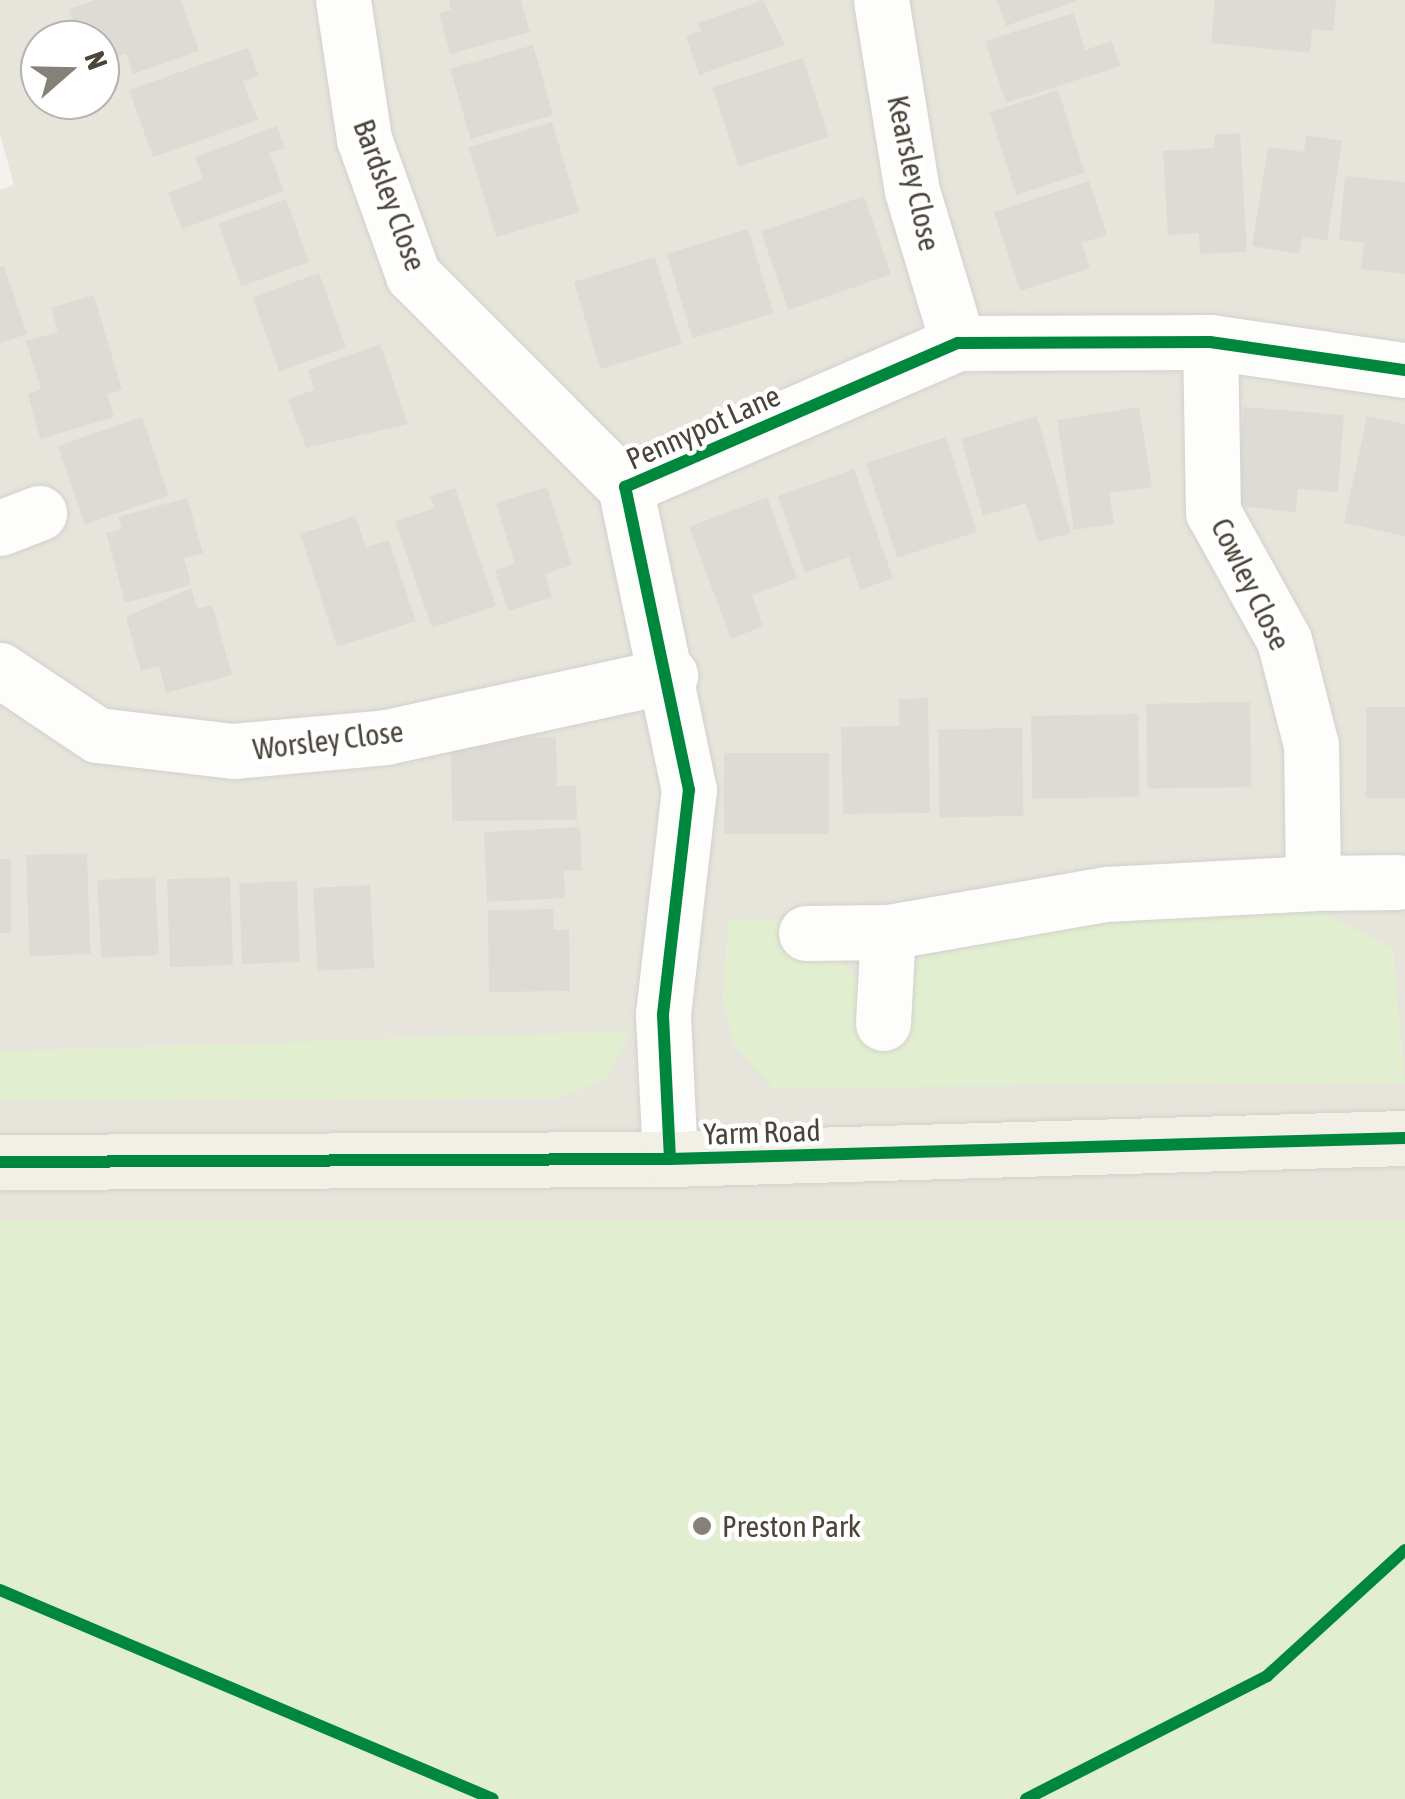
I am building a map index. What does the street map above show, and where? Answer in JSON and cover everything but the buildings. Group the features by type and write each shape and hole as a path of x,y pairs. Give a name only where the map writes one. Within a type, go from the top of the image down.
{"main road":[{"name":"Yarm Road","path":"0,1162 670,1160 1405,1138"}],"street":[{"name":"Bardsley Close","path":"342,0 364,139 413,274 625,487"},
{"name":"Kearsley Close","path":"881,0 912,191 958,343"},
{"name":"Pennypot Lane","path":"670,1160 664,1014 689,790 670,675 625,487 958,343 1210,342 1405,370"},
{"name":"Cowley Close","path":"1210,342 1213,512 1284,640 1311,745 1313,882"},
{"name":"Worsley Close","path":"0,670 97,735 232,751 386,737 670,675"},
{"path":"806,933 888,932 1106,894 1313,882 1398,882"},
{"path":"884,1022 888,932"}],"shaded area":[{"path":"0,0 1405,0 1405,1240 0,1252 0,190 14,185 0,135"}],"green space":[{"path":"1159,907 1311,907 1393,948 1405,1083 773,1088 734,1045 722,999 729,920 792,920 791,958 839,959 860,983 927,956"},
{"path":"631,1031 608,1078 559,1098 0,1102 0,1051"},
{"name":"Preston Park","path":"0,1220 1405,1220 1405,1799 0,1799"}],"cycle path":[{"path":"670,1159 663,1014 689,790 625,487 958,343 1210,342 1405,370"},
{"path":"0,1162 670,1159 1405,1138"},
{"path":"1026,1799 1267,1676 1405,1550"},
{"path":"0,1590 493,1799"}],"place":[{"name":"Preston Park","path":"702,1526"}]}
